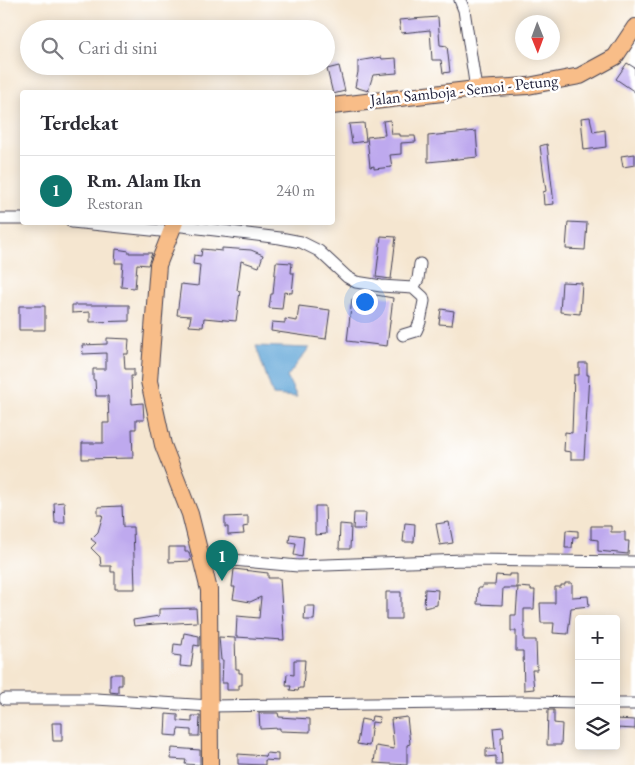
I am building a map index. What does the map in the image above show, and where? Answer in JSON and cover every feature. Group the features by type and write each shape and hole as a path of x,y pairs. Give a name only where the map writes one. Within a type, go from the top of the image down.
{"highway":[{"name":"Jalan Samboja - Semoi - Petung","path":"335,106 476,89 528,86 580,76 615,56 635,27"},
{"path":"173,226 158,265 149,381 163,445 190,514 209,590 210,765"}],"street":[{"path":"460,0 464,10 476,89"},
{"path":"0,219 20,219"},
{"path":"148,225 173,226 302,242 319,251 347,277 356,282 413,288 423,297 421,316 416,331 404,336"},
{"path":"413,288 418,279 420,264"},
{"path":"201,556 298,566 464,560 635,562"},
{"path":"5,699 96,699 211,706 575,703"},
{"path":"620,704 635,704"}],"water":[{"path":"256,346 309,348 287,377 297,397 273,395"}],"building":[{"path":"438,17 440,45 447,46 450,72 443,73 441,60 432,60 430,30 401,33 399,20"},
{"path":"381,57 382,59 396,58 397,73 373,75 368,91 355,87 358,61"},
{"path":"627,63 635,68 635,92 616,79"},
{"path":"339,66 345,91 335,94 335,90 332,90 328,75 335,75 335,67"},
{"path":"590,117 593,132 605,130 606,147 584,150 581,118"},
{"path":"390,120 392,134 415,136 416,142 401,143 401,154 390,155 392,167 374,169 374,166 370,167 367,137 385,135 383,121"},
{"path":"364,123 366,141 352,143 349,124"},
{"path":"476,131 478,157 428,162 428,136"},
{"path":"547,144 554,204 544,205 543,192 546,191 540,146"},
{"path":"635,154 635,165 623,167 621,156"},
{"path":"568,222 587,223 585,250 566,249"},
{"path":"381,236 396,237 391,279 376,277"},
{"path":"222,248 251,250 263,255 259,267 241,261 237,290 240,291 236,321 204,318 203,327 189,326 191,316 177,315 181,284 198,286 200,265 193,264 194,255 201,256 202,249 222,251"},
{"path":"116,249 129,251 129,253 152,253 148,265 137,264 135,288 121,287 123,263 115,263"},
{"path":"276,262 292,263 291,273 294,273 292,293 284,292 282,309 269,308 271,294 273,294"},
{"path":"562,282 582,283 580,314 560,312"},
{"path":"376,295 393,298 387,346 347,341 352,299 375,302"},
{"path":"72,305 129,305 129,321 90,322 90,312 72,313"},
{"path":"19,306 45,306 45,330 19,330"},
{"path":"299,306 330,310 326,339 271,331 272,322 285,323 285,319 297,321"},
{"path":"441,309 454,311 452,325 439,324"},
{"path":"107,338 129,339 128,354 124,354 125,369 134,369 134,376 131,376 132,404 143,403 144,420 136,420 136,429 132,429 133,458 82,459 82,443 103,443 103,423 109,423 108,396 96,396 95,380 93,380 93,369 106,369 106,353 83,354 82,345 107,344"},
{"path":"579,363 587,363 587,375 589,375 584,459 571,459 571,452 564,451 565,432 572,433 574,375 579,375"},
{"path":"64,502 65,523 55,523 54,503"},
{"path":"122,506 123,527 133,527 135,589 115,589 115,572 111,572 111,566 101,566 100,557 91,548 96,543 91,539 98,532 103,515 98,515 98,507"},
{"path":"315,506 325,506 326,534 315,535"},
{"path":"354,513 366,513 365,529 353,529"},
{"path":"248,516 248,526 243,527 244,534 228,535 228,527 225,527 225,517"},
{"path":"449,522 453,543 440,545 436,524"},
{"path":"405,523 415,524 414,542 403,542"},
{"path":"340,524 351,525 350,549 339,549"},
{"path":"591,526 611,526 611,532 625,532 625,541 629,541 628,554 598,551 598,540 591,539"},
{"path":"566,530 578,531 578,537 573,537 572,548 565,548"},
{"path":"290,534 304,536 302,557 294,555 296,543 289,542"},
{"path":"169,547 185,547 185,552 189,552 191,561 169,562"},
{"path":"234,569 268,573 268,578 280,578 284,640 236,637 237,616 259,618 261,597 250,602 233,599 235,587 232,587"},
{"path":"509,574 517,574 517,588 503,588 502,605 477,604 478,588 482,588 482,585 495,585 496,575 509,576"},
{"path":"565,583 572,583 572,597 588,596 589,606 571,608 568,634 553,633 554,623 541,623 540,603 555,603 555,587 561,587"},
{"path":"518,587 535,590 534,609 524,609 524,640 536,640 537,670 532,670 534,689 524,690 523,651 516,651 516,631 511,631 511,615 516,615"},
{"path":"425,589 438,590 437,605 424,608"},
{"path":"386,592 401,592 401,619 386,619"},
{"path":"305,606 315,606 314,620 304,620"},
{"path":"196,608 197,622 134,626 133,620 159,616 159,609"},
{"path":"184,633 199,636 199,646 194,645 191,667 180,666 181,656 173,655 174,644 182,645"},
{"path":"219,637 235,638 236,669 239,669 239,673 242,673 242,685 239,685 239,690 227,690 227,683 222,683 223,660 221,660"},
{"path":"294,660 305,660 303,688 299,688 298,691 290,690 291,686 286,686 287,674 294,675"},
{"path":"110,674 122,674 122,685 118,685 118,693 110,692"},
{"path":"548,710 554,710 554,723 562,724 561,745 547,745"},
{"path":"259,713 278,713 279,717 310,719 310,732 280,731 280,728 260,729"},
{"path":"166,714 178,715 178,721 192,722 192,716 200,716 199,736 191,736 191,730 178,729 177,736 165,735"},
{"path":"372,716 380,717 379,723 372,722 369,746 357,744 361,719 371,721"},
{"path":"407,717 410,744 407,745 407,765 374,763 376,746 394,749 391,719"},
{"path":"620,719 635,720 635,729 620,728"},
{"path":"52,723 62,723 62,741 53,741"},
{"path":"503,727 504,737 501,737 502,765 496,765 496,756 486,757 486,749 495,749 493,728"},
{"path":"172,748 200,750 200,765 185,764 186,760 171,759"},
{"path":"266,753 278,754 278,761 265,760 265,765 238,764 238,754 265,757"}],"place":[{"name":"Rm. Alam Ikn","path":"222,581"}]}
